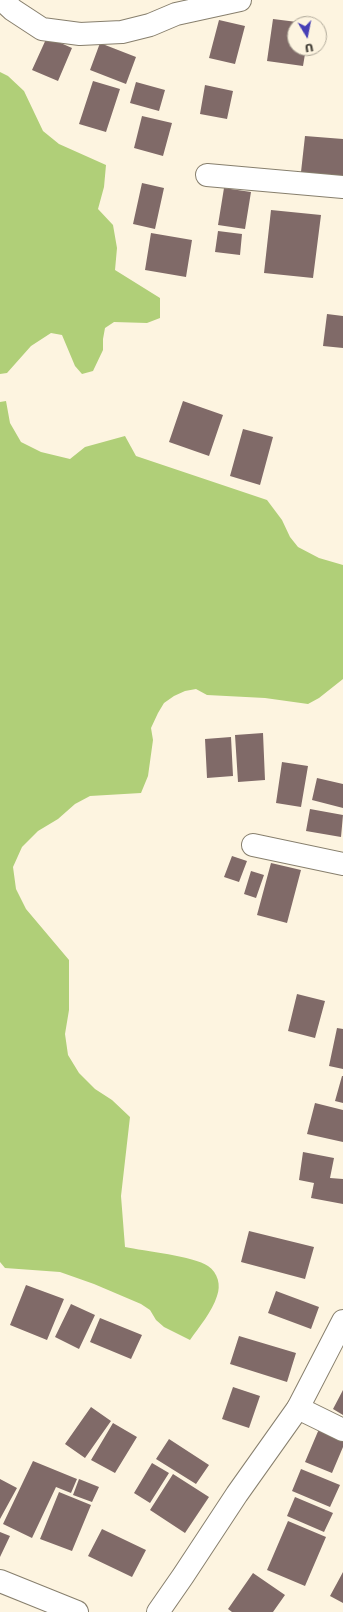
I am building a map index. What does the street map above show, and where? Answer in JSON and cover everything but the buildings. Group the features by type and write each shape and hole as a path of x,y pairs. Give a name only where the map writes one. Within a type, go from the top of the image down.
{"street":[{"path":"2,0 13,10 42,29 80,34 122,32 150,25 176,14 240,0"},
{"path":"207,175 343,187"},
{"path":"253,845 343,864"},
{"path":"158,1612 237,1494 298,1408 343,1321"},
{"path":"298,1408 343,1430"},
{"path":"0,1581 77,1612"}],"green space":[{"path":"0,72 8,76 24,91 43,131 59,144 106,165 104,187 98,209 113,225 117,248 115,270 160,298 160,318 147,323 114,322 105,328 103,350 93,371 82,374 75,366 62,335 51,333 31,346 7,373 0,374"},
{"path":"6,401 10,423 21,442 41,452 70,459 85,447 125,436 136,456 267,500 282,520 290,537 298,547 319,558 343,565 343,679 319,698 308,704 265,698 207,695 196,689 185,691 174,696 164,703 151,728 153,740 148,776 141,793 90,796 75,804 58,819 38,831 22,847 13,867 16,889 26,909 69,960 69,1010 65,1034 68,1055 79,1073 95,1089 112,1100 130,1117 121,1196 125,1247 192,1259 201,1262 214,1272 218,1280 219,1288 215,1302 190,1340 164,1327 156,1320 150,1310 141,1304 94,1284 60,1272 5,1268 0,1262 0,402"}]}
